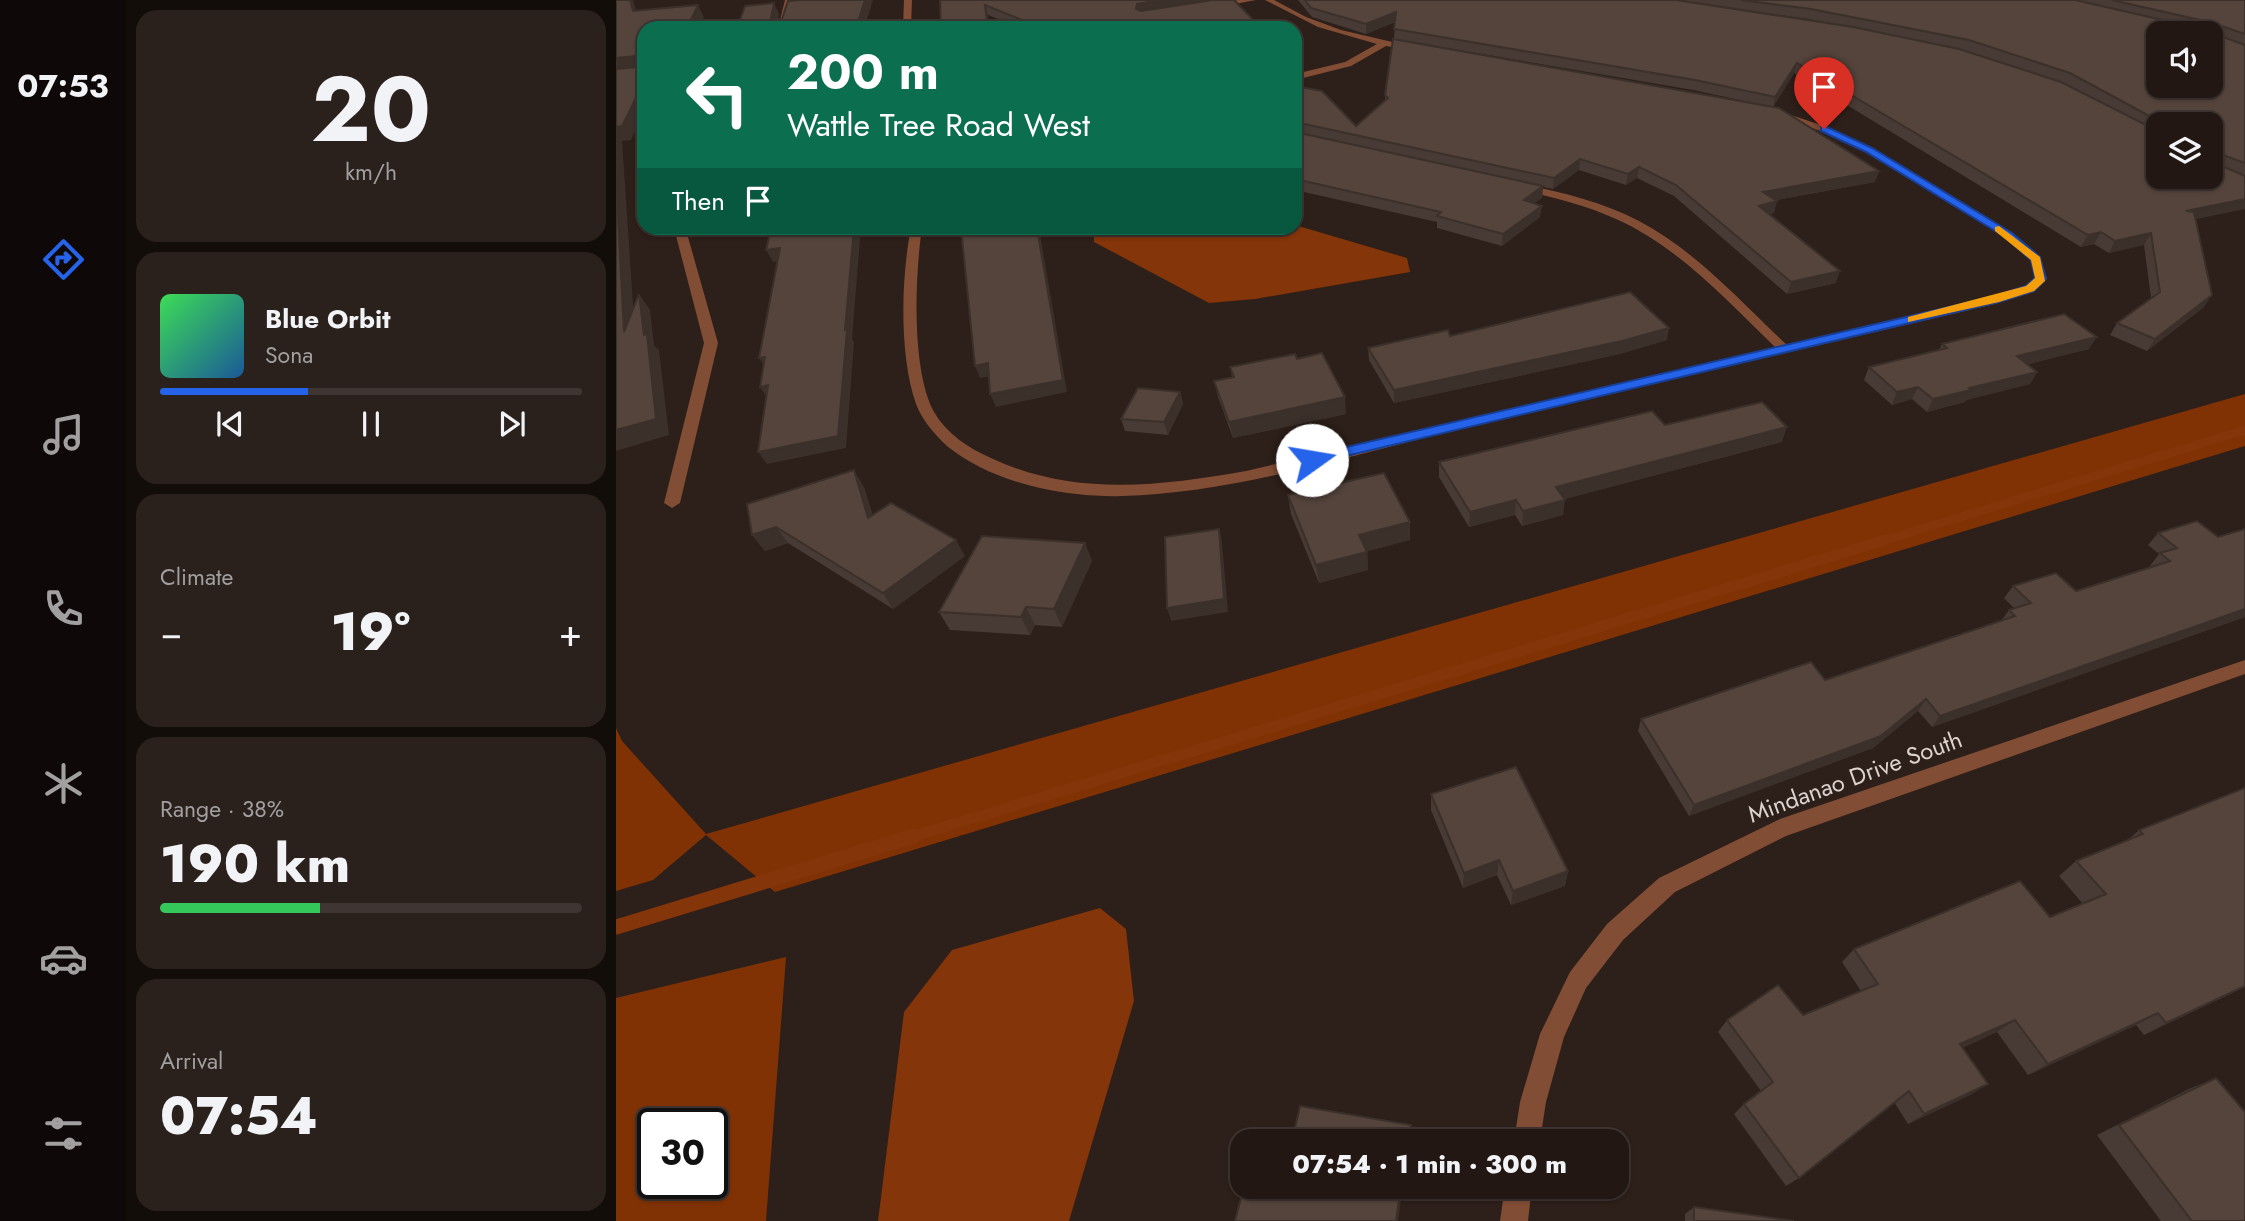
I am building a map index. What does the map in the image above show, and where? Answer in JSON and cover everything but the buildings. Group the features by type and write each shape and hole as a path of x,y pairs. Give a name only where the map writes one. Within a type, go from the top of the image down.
{"street":[{"path":"784,21 789,0"},
{"path":"907,21 908,0"},
{"path":"1197,8 1252,0"},
{"path":"1269,0 1312,23 1384,43 1426,49"},
{"path":"1302,75 1349,64 1384,43"},
{"path":"915,235 912,252 913,340 923,402 935,425 957,446 998,468 1028,480 1119,491 1177,487 1312,460 1995,300 2030,289 2041,279 2036,259 2008,235 1869,150 1824,129 1766,112"},
{"path":"1506,183 1602,209 1651,233 1685,257 1784,349"},
{"path":"672,503 711,343 681,235"},
{"name":"Mindanao Drive South","path":"1529,1129 1533,1102 1552,1034 1578,980 1615,932 1667,885 1780,829 2245,667"},
{"path":"1514,1221 1517,1199"}],"shaded area":[{"path":"1302,227 1407,258 1410,272 1255,299 1209,303 1094,242 1094,235 1302,235"},
{"path":"2245,394 2245,446 775,892 706,835 653,880 616,891 616,728 622,741 706,834"},
{"path":"1100,908 1126,929 1134,1001 1069,1221 878,1221 904,1012 952,950"},
{"path":"786,957 766,1221 616,1221 616,998"}],"waterway":[{"path":"1879,542 2245,430"},
{"path":"908,838 1885,540"},
{"path":"616,927 914,836"}],"slow traffic":[{"path":"1912,319 1995,300 2030,289 2041,279 2036,259 1999,229"}],"route":[{"path":"1312,460 1995,300 2030,289 2041,279 2036,259 2008,235 1869,150 1824,129"}]}
